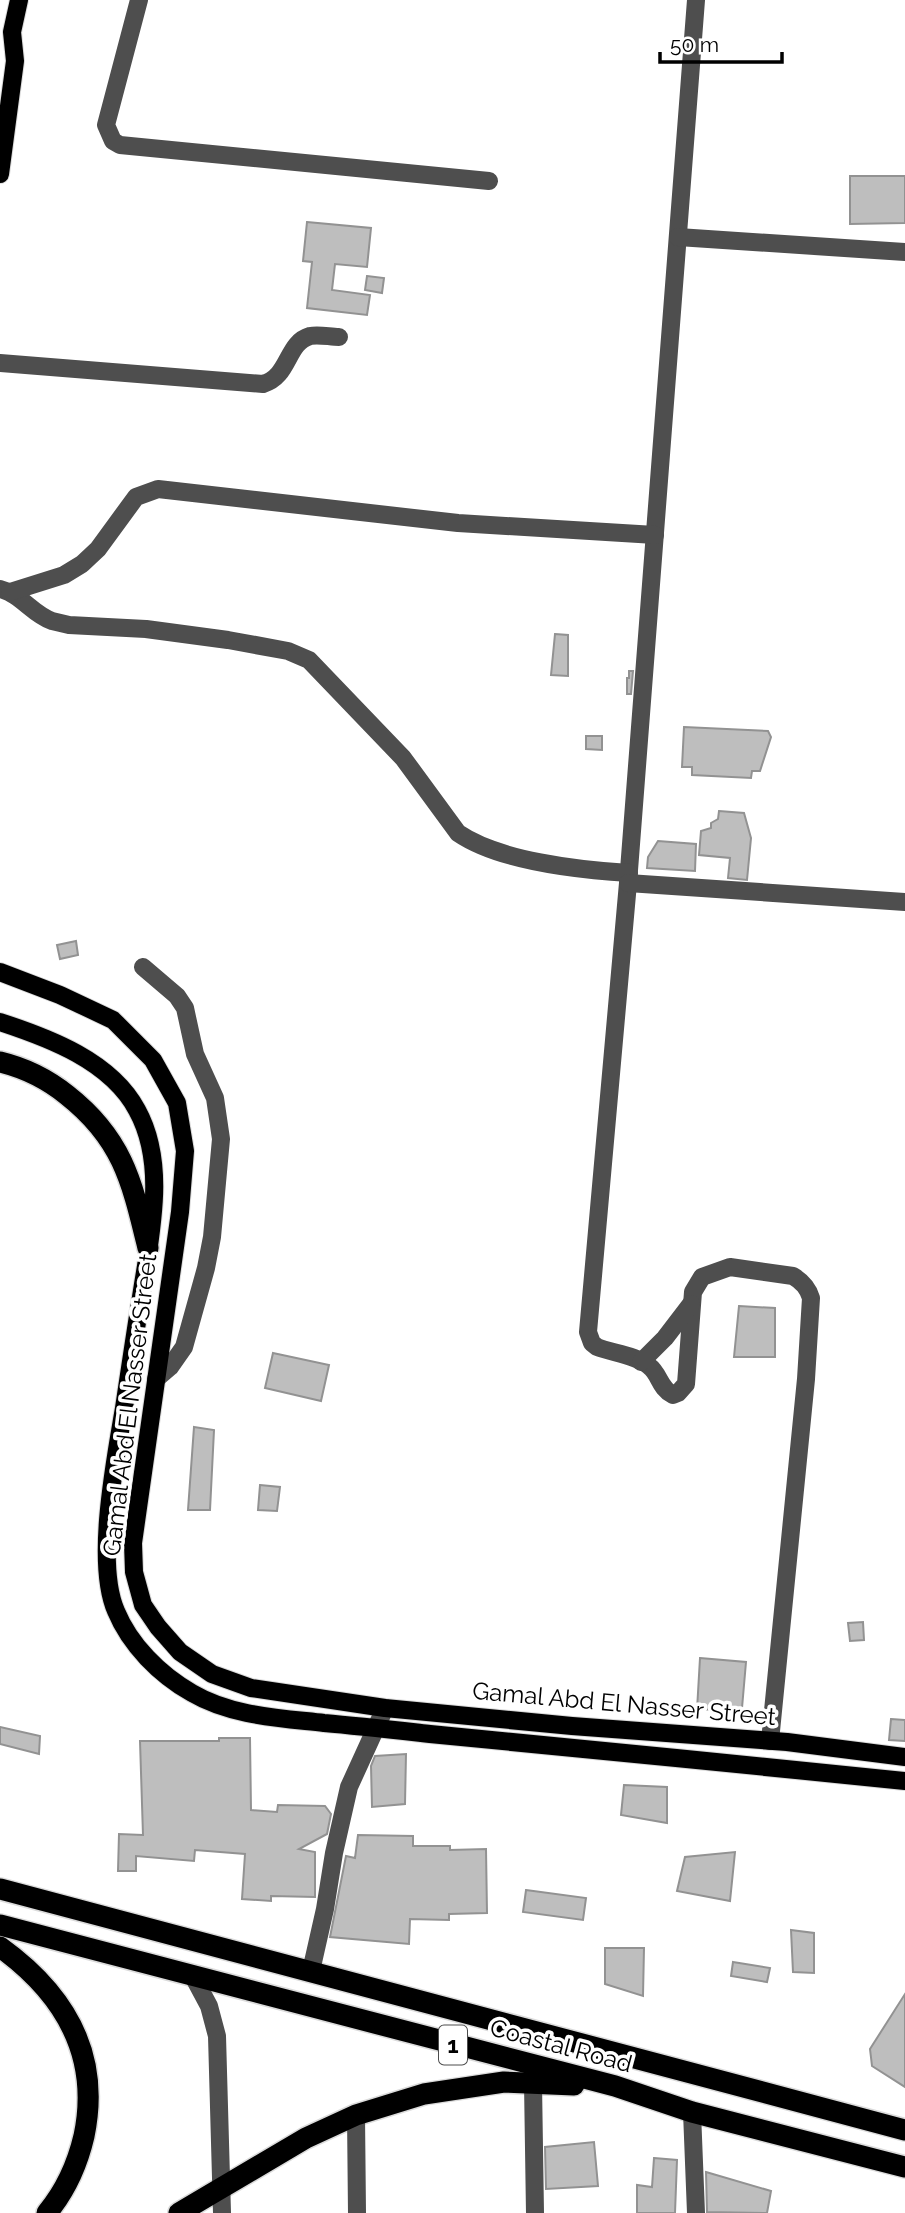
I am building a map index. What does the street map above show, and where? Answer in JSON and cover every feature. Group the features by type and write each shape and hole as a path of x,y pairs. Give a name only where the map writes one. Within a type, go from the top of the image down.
{"highway":[{"path":"0,1062 38,1074 87,1110 106,1132 121,1159 134,1193 148,1248"},
{"name":"Coastal Road","path":"0,1889 905,2130"},
{"name":"Coastal Road","path":"0,1925 194,1978 615,2086 692,2112 905,2167"},
{"path":"0,1947 41,1981 69,2024 86,2064 89,2094 81,2150 66,2190 47,2213"},
{"path":"179,2213 306,2138 356,2115 424,2094 504,2082 615,2086"}],"main road":[{"path":"0,50 12,32 21,0"},
{"path":"0,174 15,61 12,32"},
{"name":"Gamal Abd El Nasser Street","path":"0,972 60,995 113,1020 153,1060 177,1103 185,1151 180,1212 133,1543 134,1572 142,1605 180,1652 212,1674 238,1684 305,1698 572,1726 770,1741 905,1757"},
{"name":"Gamal Abd El Nasser Street","path":"0,1023 42,1036 71,1049 118,1085 136,1107 153,1158 153,1205 148,1248 112,1485 108,1581 114,1608 129,1637 155,1666 190,1692 218,1706 298,1720 905,1781"}],"street":[{"path":"139,0 106,125 113,141 120,145 489,181"},
{"path":"696,0 628,878 588,1332 589,1338 597,1347 651,1367 661,1386 673,1395 683,1388 687,1379 694,1286 702,1277 730,1267 793,1276 805,1286 811,1298 806,1380 770,1741"},
{"path":"678,237 905,252"},
{"path":"0,363 263,384 278,376 296,345 304,339 313,335 339,337"},
{"path":"5,590 64,575 82,564 98,549 136,498 158,489 458,523 655,535"},
{"path":"5,590 43,618 52,621 174,632 288,651 309,660 403,758 458,833 468,840 518,857 628,878 905,902"},
{"path":"144,967 177,996 185,1008 195,1054 215,1098 221,1139 212,1237 206,1268 184,1347 176,1361 156,1379"},
{"path":"641,1362 665,1338 692,1303"},
{"path":"311,1971 349,1787 364,1749 385,1708"},
{"path":"194,1978 209,2006 217,2036 222,2213"},
{"path":"533,2084 535,2213"},
{"path":"692,2112 696,2213"},
{"path":"356,2115 357,2213"}],"building":[{"path":"850,176 905,176 905,223 850,224"},
{"path":"307,222 371,228 367,267 335,264 332,290 370,295 367,315 307,308 312,262 303,261"},
{"path":"367,276 384,278 382,293 365,290"},
{"path":"555,634 568,635 568,676 551,675"},
{"path":"629,671 633,671 631,694 627,694 627,678"},
{"path":"684,727 768,731 771,737 760,771 752,771 751,778 692,775 692,767 682,767"},
{"path":"586,736 602,736 602,750 586,749"},
{"path":"719,811 744,813 751,838 747,880 728,878 730,858 699,855 701,831 711,828 711,823 718,819"},
{"path":"658,841 696,844 695,871 647,868 648,857"},
{"path":"76,941 78,955 60,959 57,945"},
{"path":"739,1306 775,1308 775,1357 734,1357"},
{"path":"273,1353 329,1365 321,1401 265,1388"},
{"path":"194,1427 214,1430 210,1510 188,1510"},
{"path":"260,1485 280,1487 277,1511 258,1510"},
{"path":"863,1622 864,1640 850,1641 848,1623"},
{"path":"700,1658 746,1662 742,1708 697,1710"},
{"path":"891,1719 905,1720 905,1741 889,1740"},
{"path":"0,1727 40,1736 39,1754 0,1744"},
{"path":"219,1738 250,1738 251,1810 277,1812 278,1805 325,1806 331,1814 327,1834 299,1849 315,1852 315,1897 271,1896 271,1901 242,1899 245,1854 195,1850 194,1861 136,1856 136,1871 118,1871 119,1834 143,1835 140,1741 219,1741"},
{"path":"406,1754 405,1804 372,1807 371,1766 375,1756"},
{"path":"624,1785 667,1787 667,1823 621,1815"},
{"path":"358,1835 413,1836 413,1846 450,1846 450,1850 486,1849 487,1913 449,1914 449,1920 410,1919 409,1944 330,1937 346,1856 355,1858"},
{"path":"735,1852 730,1901 677,1891 685,1857"},
{"path":"526,1890 586,1898 583,1920 523,1912"},
{"path":"791,1930 814,1933 814,1973 793,1972"},
{"path":"605,1948 644,1948 643,1996 605,1984"},
{"path":"733,1962 770,1968 767,1982 731,1976"},
{"path":"905,1994 905,2087 872,2066 870,2049"},
{"path":"594,2142 598,2186 546,2189 545,2147"},
{"path":"654,2158 677,2160 675,2213 637,2213 637,2185 652,2187"},
{"path":"706,2172 771,2191 767,2213 707,2212"}]}
